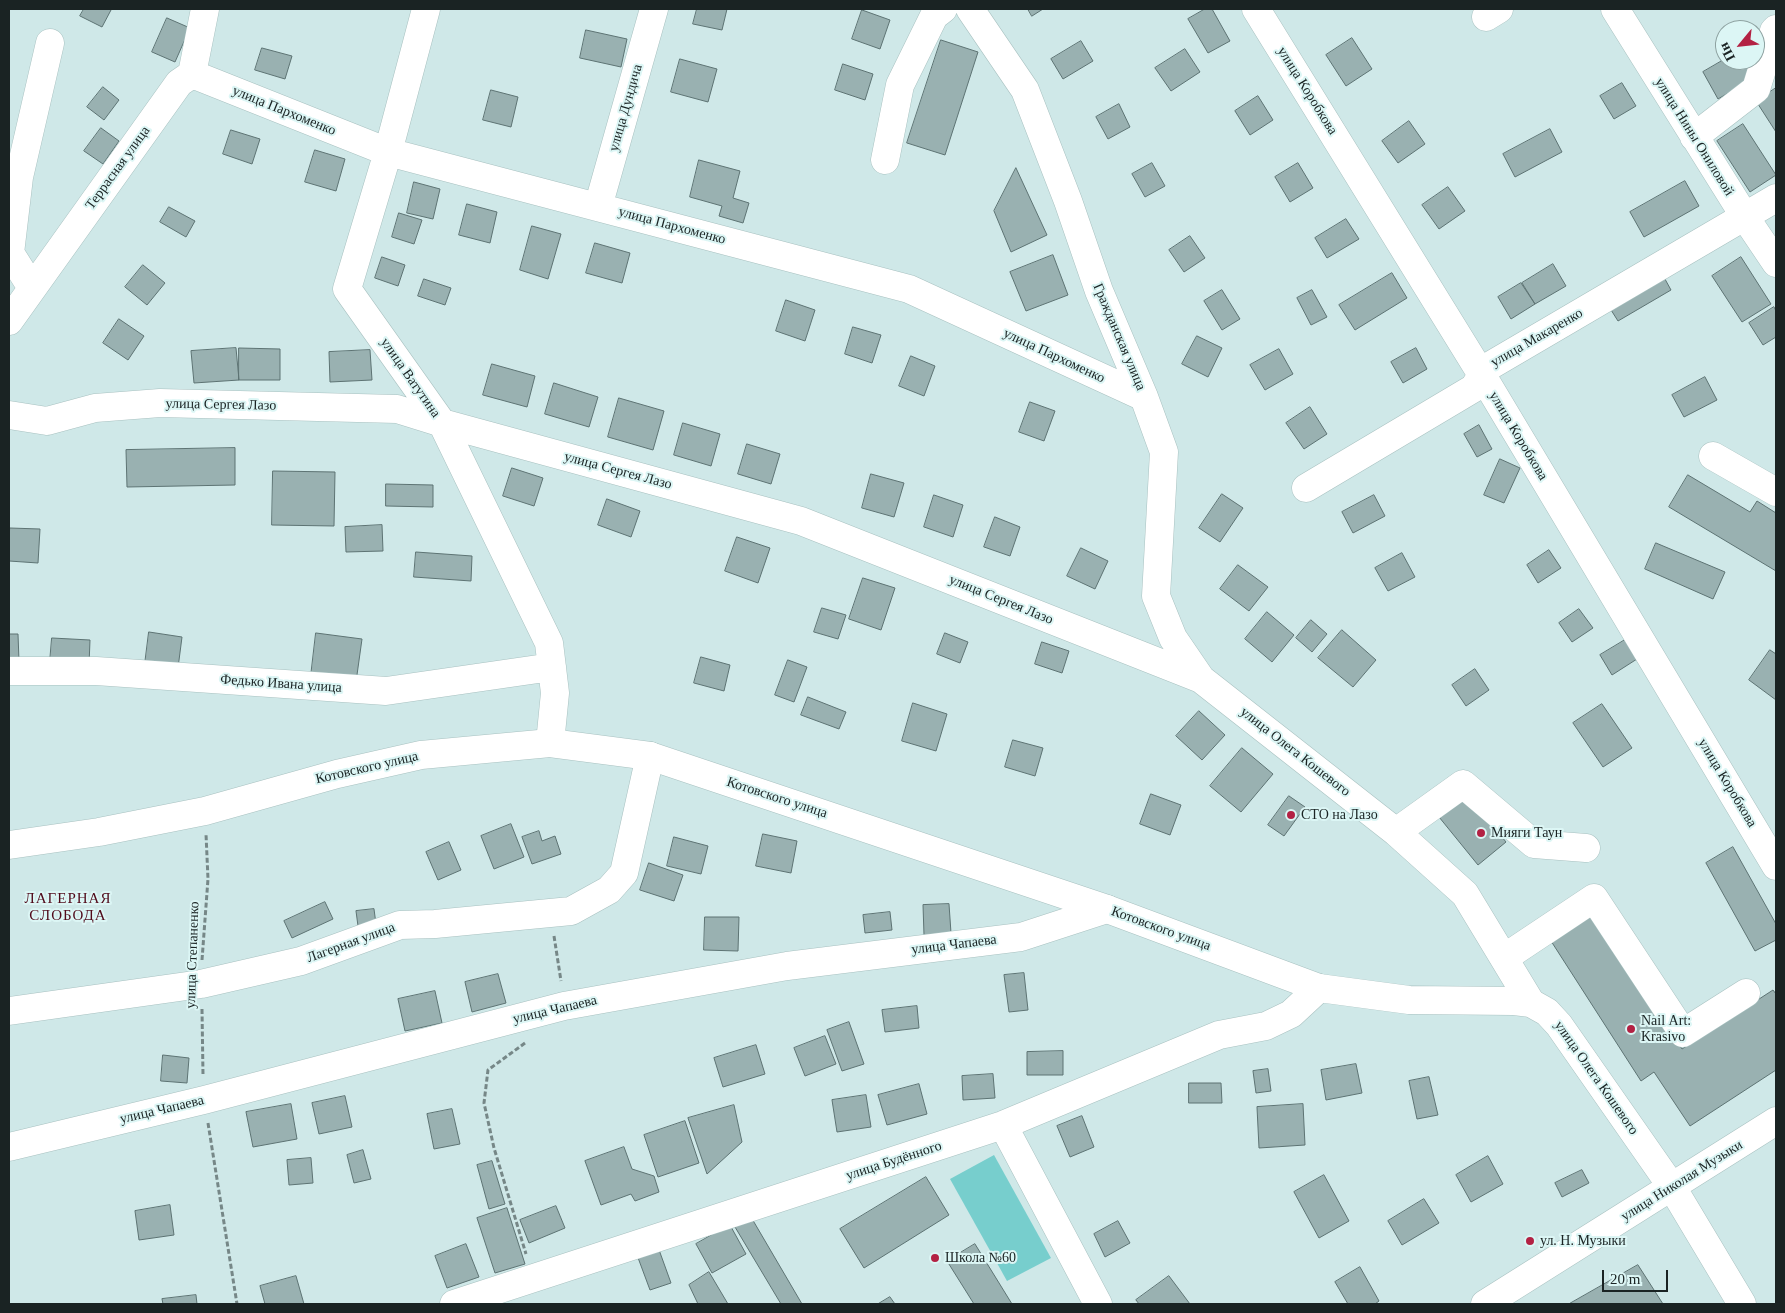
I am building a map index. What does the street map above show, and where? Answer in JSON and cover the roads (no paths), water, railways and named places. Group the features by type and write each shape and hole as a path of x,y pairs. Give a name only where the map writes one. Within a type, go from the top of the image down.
{"street":[{"path":"192,74 205,9"},
{"name":"улица Ватутина","path":"426,9 388,152 347,289 442,424 549,644 556,693 550,743"},
{"name":"улица Дундича","path":"598,207 654,9"},
{"path":"885,160 900,85 934,16 943,9"},
{"name":"Гражданская улица","path":"970,9 1024,90 1068,202 1099,291 1144,397 1164,452 1158,532 1156,596 1173,638 1201,679"},
{"name":"улица Коробкова","path":"1256,9 1482,375 1776,866"},
{"name":"улица Нины Ониловой","path":"1615,9 1694,137 1776,263"},
{"path":"1694,137 1756,89 1776,29"},
{"path":"32,288 10,253 19,177 50,43"},
{"name":"улица Пархоменко","path":"192,74 388,152 909,289 1144,397"},
{"name":"Террасная улица","path":"9,321 179,83 192,74"},
{"name":"улица Макаренко","path":"1306,488 1474,388 1486,368 1776,198"},
{"name":"улица Сергея Лазо","path":"9,415 47,422 95,408 160,403 397,409 442,424 801,521 1201,679"},
{"path":"1713,456 1776,492"},
{"name":"Федько Ивана улица","path":"9,671 96,671 386,692 552,667"},
{"name":"улица Олега Кошевого","path":"1201,679 1396,832 1465,894 1531,1003 1547,1012 1559,1024 1672,1187 1742,1304"},
{"name":"Котовского улица","path":"9,845 99,832 205,811 338,774 421,755 550,743 650,756 1107,909 1319,988 1409,1000 1514,1001 1531,1003"},
{"name":"Лагерная улица","path":"9,1011 201,984 301,961 400,925 571,910 609,890 624,873 650,756"},
{"path":"1396,832 1464,784 1534,844 1586,848"},
{"path":"1504,958 1594,898 1684,1033 1746,993"},
{"name":"улица Чапаева","path":"9,1147 204,1100 564,1006 787,966 1021,937 1107,909"},
{"name":"улица Будённого","path":"456,1304 1003,1125 1219,1035 1266,1026 1291,1014 1319,988"},
{"name":"улица Николая Музыки","path":"1485,1304 1776,1121"},
{"path":"1003,1125 1098,1304"}],"place":[{"name":"СТО на Лазо","path":"1291,815"},
{"name":"Мияги Таун","path":"1481,833"},
{"name":"Nail Art: Krasivo","path":"1631,1029"},
{"name":"ул. Н. Музыки","path":"1530,1241"},
{"name":"Школа №60","path":"935,1258"}],"district":[{"name":"ЛАГЕРНАЯ СЛОБОДА","path":"68,908"}]}
